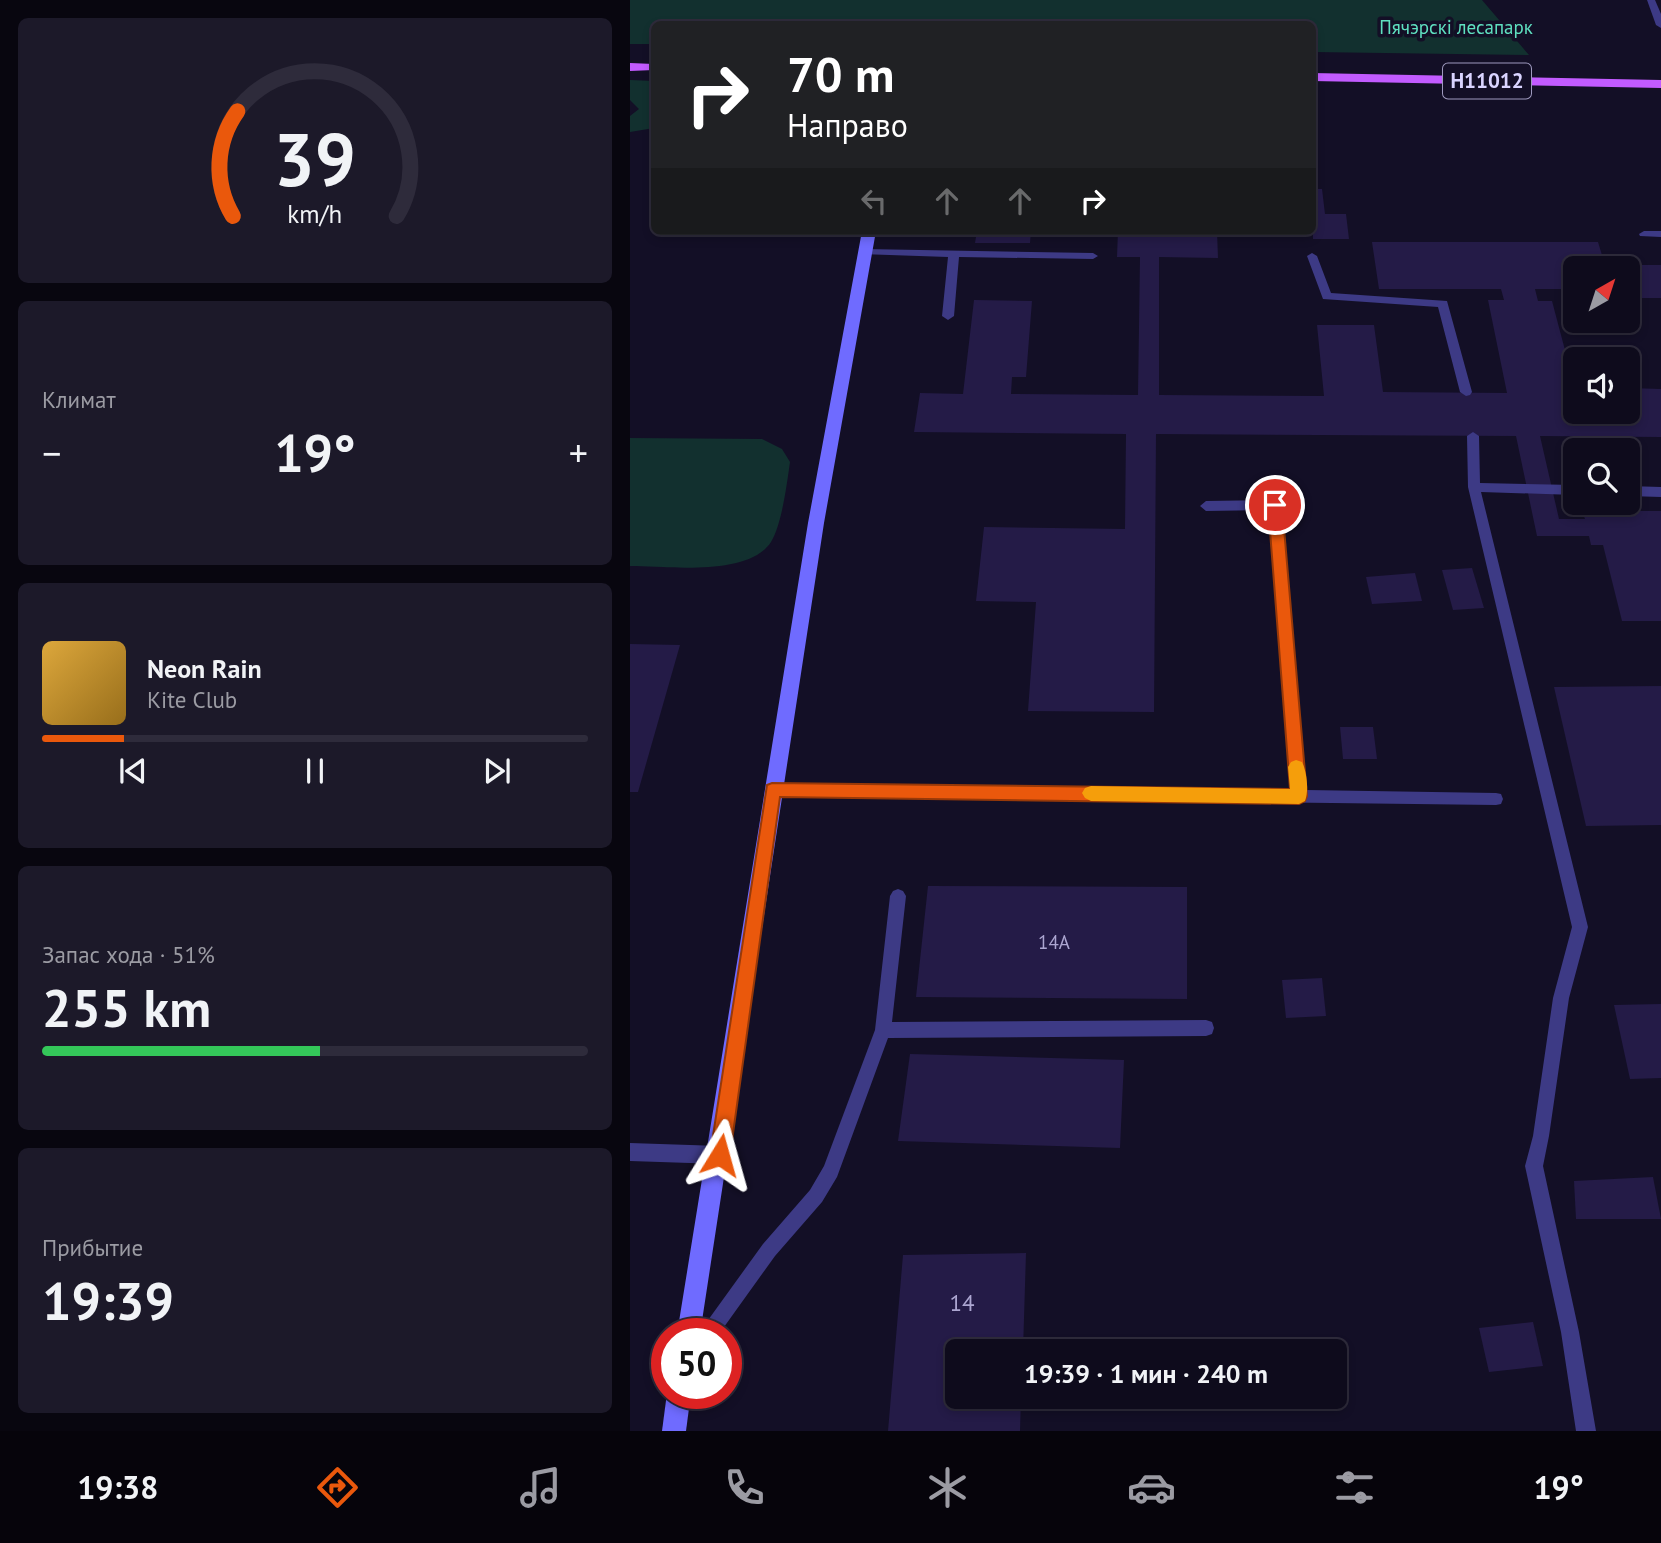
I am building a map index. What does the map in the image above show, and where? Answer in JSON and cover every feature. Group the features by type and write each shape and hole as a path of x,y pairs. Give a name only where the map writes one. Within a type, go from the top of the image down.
{"main road":[{"path":"630,67 651,68"},
{"name":"Н11012","path":"1316,77 1661,84"},
{"path":"691,1318 720,1155 772,790 814,530 868,235"},
{"path":"674,1431 677,1409"}],"lane":[{"path":"1651,0 1661,25"},
{"path":"1644,234 1661,234"},
{"path":"864,252 1093,256"},
{"path":"948,316 954,255"},
{"path":"1312,256 1326,296 1443,304 1466,392"},
{"path":"1473,436 1474,487 1580,927 1561,998 1541,1136 1534,1166 1570,1332 1586,1431"},
{"path":"1474,487 1563,490"},
{"path":"1640,491 1661,492"},
{"path":"1206,506 1275,505 1299,796"},
{"path":"772,790 1496,799"},
{"path":"719,1318 769,1250 816,1196 831,1171 883,1030 898,896"},
{"path":"883,1030 1206,1028"},
{"path":"630,1152 720,1155"}],"green space":[{"name":"Пячэрскі лесапарк","path":"630,0 1482,0 1529,55 1316,52 1316,21 651,21 651,44 630,44"},
{"path":"630,80 651,81 651,128 630,132 630,116 639,109 630,100"},
{"path":"630,438 762,439 782,449 790,462 781,514 771,542 760,553 744,561 726,565 685,568 630,566"}],"building":[{"path":"1316,189 1322,189 1325,214 1346,214 1349,239 1313,239 1313,235 1316,235"},
{"path":"976,235 1031,235 1030,243 975,243"},
{"path":"1118,235 1217,235 1218,258 1159,257 1159,395 1324,396 1317,325 1374,325 1383,392 1507,393 1488,300 1504,300 1501,289 1379,289 1372,242 1598,242 1602,256 1563,256 1563,289 1535,289 1538,301 1552,301 1564,347 1563,424 1640,424 1640,388 1661,389 1661,437 1540,436 1559,519 1585,519 1584,515 1640,515 1640,511 1661,511 1661,621 1622,621 1603,545 1591,545 1589,536 1537,536 1516,436 1156,434 1154,712 1028,711 1036,602 976,601 984,527 1125,529 1126,434 914,432 920,393 963,394 974,300 1032,301 1026,377 1012,377 1011,394 1138,395 1140,257 1117,257"},
{"path":"1640,265 1661,265 1661,298 1640,298"},
{"path":"1472,568 1484,608 1453,610 1442,570"},
{"path":"1415,573 1422,601 1372,604 1366,577"},
{"path":"630,644 680,645 638,792 630,792"},
{"path":"1661,686 1661,825 1586,826 1554,687"},
{"path":"1340,727 1373,727 1377,759 1343,759"},
{"path":"928,886 1187,887 1187,999 916,997"},
{"path":"1322,978 1326,1016 1286,1018 1282,980"},
{"path":"1661,1004 1661,1078 1630,1079 1614,1005"},
{"path":"910,1054 1124,1060 1120,1148 898,1141"},
{"path":"1653,1177 1661,1219 1576,1219 1574,1181"},
{"path":"1026,1253 1023,1339 945,1339 945,1409 1021,1409 1020,1431 888,1431 903,1255"},
{"path":"1533,1322 1543,1366 1489,1372 1479,1328"}],"slow traffic":[{"path":"1091,793 1299,796 1296,767"}],"route":[{"path":"720,1155 772,790 1299,796 1275,505"}]}
